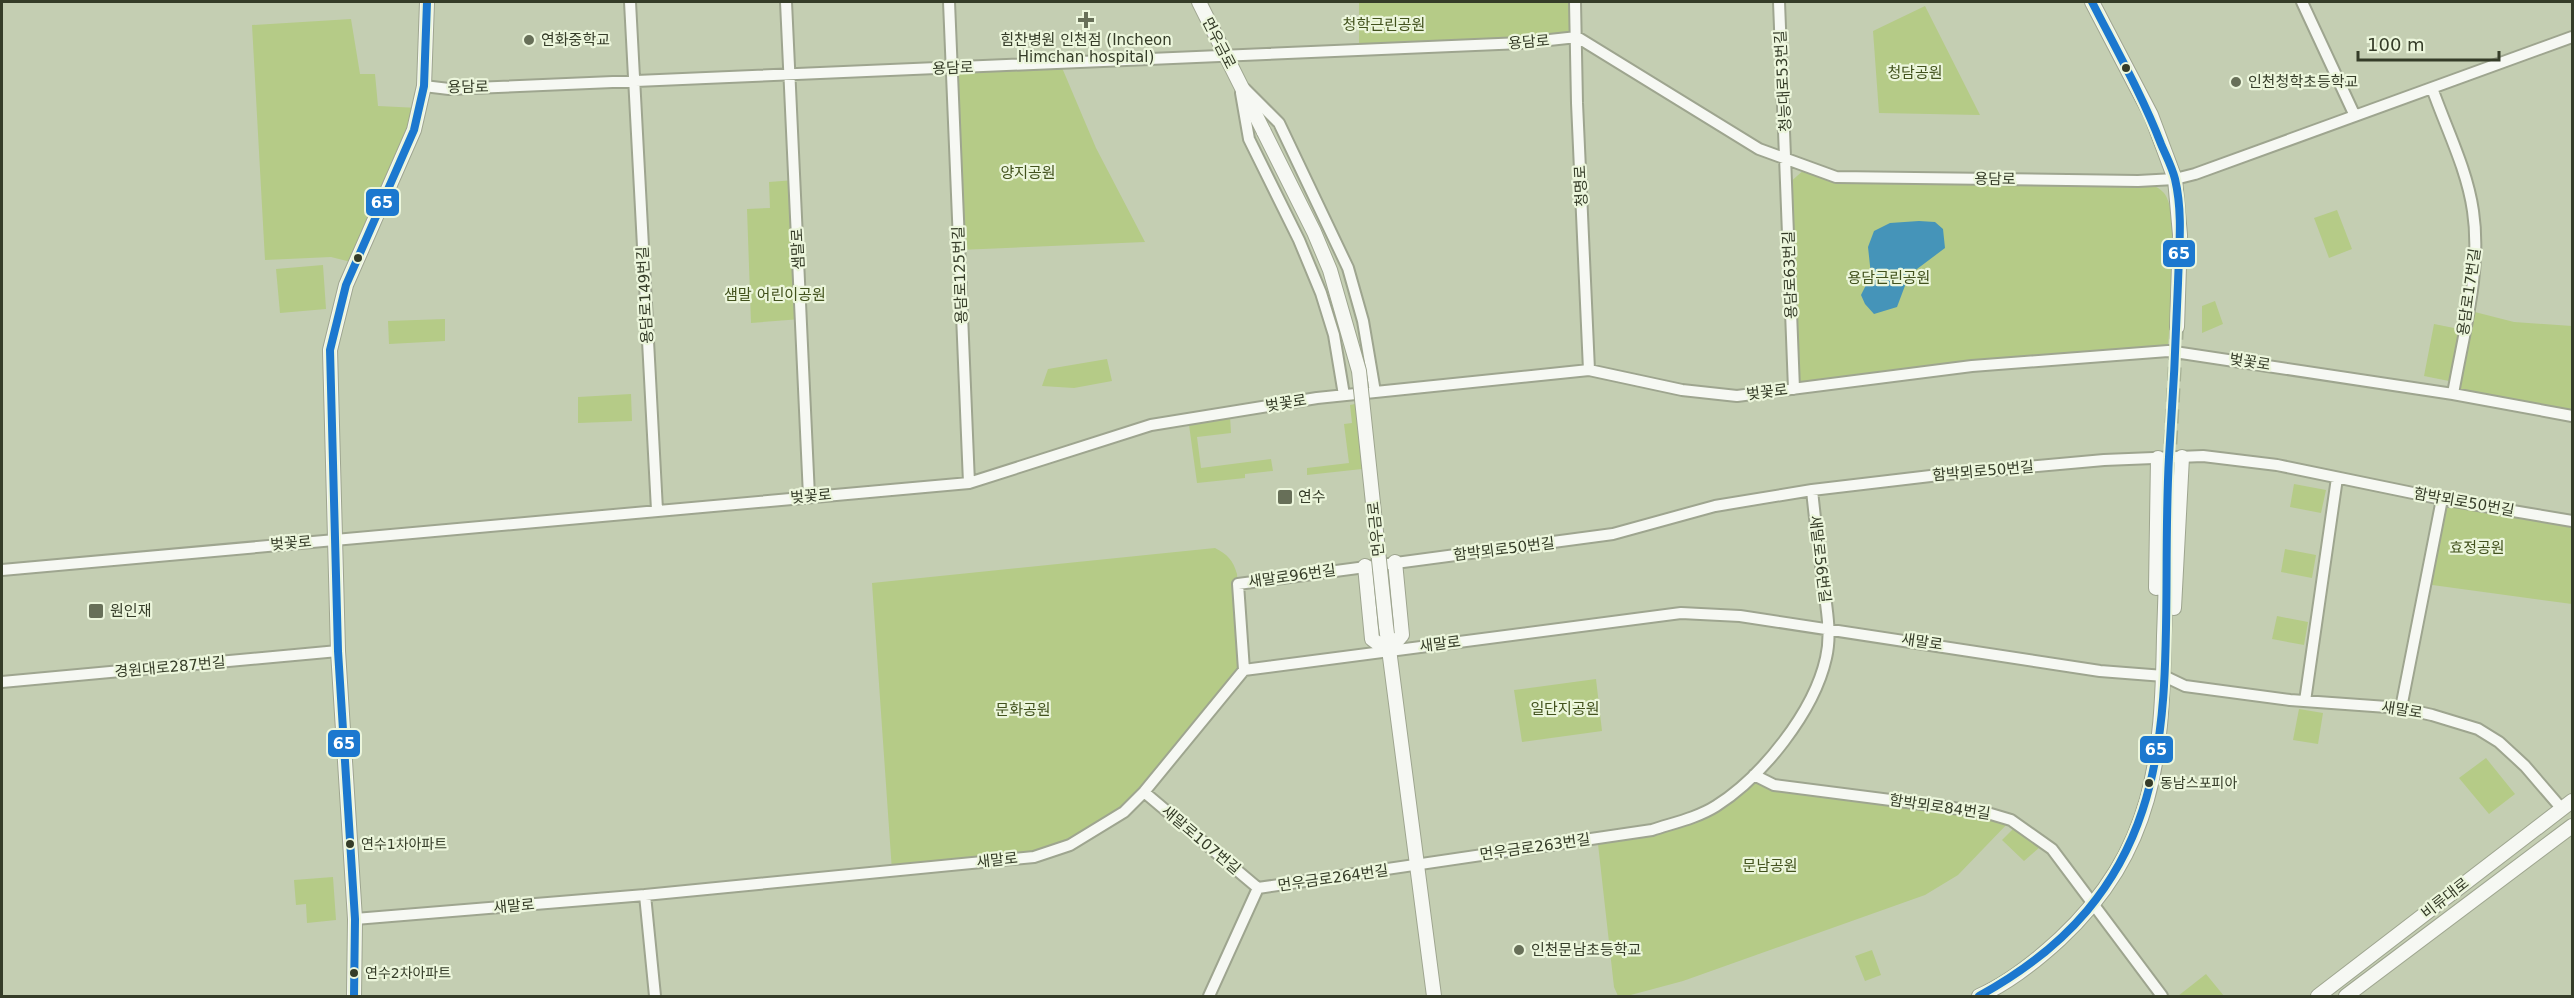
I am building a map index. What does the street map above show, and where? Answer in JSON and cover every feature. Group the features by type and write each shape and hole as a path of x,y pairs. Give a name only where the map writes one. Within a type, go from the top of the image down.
{"main road":[{"path":"354,996 355,920 338,651 330,350 346,285 414,130 424,86 427,2"},
{"name":"먼우금로","path":"1199,2 1326,261 1356,359 1364,407 1388,651 1434,996"},
{"path":"2092,2 2151,115 2175,179 2180,235 2177,327"},
{"path":"2164,676 2172,655 2182,457"},
{"path":"2158,458 2156,655 2164,676"},
{"path":"1979,996 2020,972 2049,949 2091,905 2121,864 2139,826 2159,750 2164,676 2168,486"},
{"path":"1365,566 1372,639 1388,651 1401,635 1395,562"},
{"name":"비류대로","path":"2318,996 2567,805"},
{"name":"비류대로","path":"2346,996 2572,826"}],"street":[{"name":"용담로149번길","path":"630,2 657,510"},
{"name":"샘말로","path":"786,2 809,496"},
{"name":"용담로125번길","path":"949,2 969,483"},
{"name":"청명로","path":"1575,2 1577,102 1589,370"},
{"name":"청능대로53번길","path":"1779,2 1787,161"},
{"path":"2302,2 2355,116"},
{"name":"용담로","path":"424,86 449,89 1227,57 1522,43 1577,37 1759,149 1836,177 2175,179 2572,37"},
{"name":"먼우금로","path":"1240,84 1279,123 1348,268 1363,321 1375,392"},
{"name":"먼우금로","path":"1240,84 1249,139 1299,240 1321,293 1334,335 1344,395"},
{"name":"용담로17번길","path":"2432,88 2468,188 2476,235 2475,265 2453,393"},
{"name":"용담로63번길","path":"1787,161 1794,389"},
{"name":"벚꽃로","path":"2,570 969,483 1151,425 1344,395 1589,370 1682,390 1737,396 1972,366 2168,351 2453,393 2572,416"},
{"name":"함박뫼로50번길","path":"1395,562 1613,534 1715,506 1812,490 1939,475 2104,460 2203,456 2277,465 2442,499 2572,521"},
{"path":"2305,701 2337,478"},
{"name":"새말로56번길","path":"1754,775 1792,730 1815,688 1826,658 1829,629 1812,490"},
{"path":"2401,708 2442,499"},
{"name":"새말로96번길","path":"1244,670 1238,585 1395,562"},
{"name":"새말로","path":"355,920 645,895 1034,857 1070,845 1102,828 1124,812 1144,792 1244,670 1681,613 1740,616 2100,671 2164,676 2185,686 2305,701 2401,708 2478,729 2499,742 2567,805"},
{"name":"경원대로287번길","path":"2,682 338,651"},
{"name":"먼우금로263번길","path":"1417,866 1484,853 1652,830 1684,820 1716,806 1754,775"},
{"name":"함박뫼로84번길","path":"1754,775 1774,785 1984,812 2011,820 2052,849 2091,905 2162,996"},
{"name":"새말로107번길","path":"1144,792 1258,888"},
{"name":"먼우금로264번길","path":"1209,996 1258,888 1417,866"},
{"path":"645,895 655,996"}],"green space":[{"name":"청학근린공원","path":"1359,2 1575,2 1577,37 1359,50"},
{"name":"청담공원","path":"1925,6 1980,115 1879,113 1873,31"},
{"path":"351,19 360,74 375,74 378,106 419,108 355,263 331,257 265,260 252,25"},
{"name":"양지공원","path":"1060,63 1096,148 1145,242 959,250 952,68"},
{"name":"용담근린공원","path":"1806,168 1832,176 2138,181 2158,188 2169,203 2172,220 2173,267 2168,351 1794,389 1787,185"},
{"name":"샘말 어린이공원","path":"795,180 801,319 751,323 747,209 770,208 769,182"},
{"path":"2337,210 2352,249 2329,258 2314,218"},
{"path":"323,265 326,309 280,313 276,269"},
{"path":"2215,301 2223,324 2202,333 2202,306"},
{"path":"2467,310 2514,322 2572,326 2572,416 2453,394"},
{"path":"445,319 445,341 389,344 388,321"},
{"path":"2434,324 2459,329 2449,381 2424,376"},
{"path":"1107,359 1112,381 1074,388 1042,386 1048,369"},
{"path":"631,394 632,421 578,423 578,397"},
{"path":"1355,404 1362,469 1307,475 1307,468 1349,463 1344,424 1352,423 1350,405"},
{"path":"1230,416 1231,433 1197,437 1201,468 1271,459 1273,471 1245,474 1245,478 1197,483 1189,425"},
{"path":"2294,484 2326,490 2321,513 2290,507"},
{"name":"효정공원","path":"2442,499 2572,521 2572,604 2425,584"},
{"name":"문화공원","path":"1215,548 1229,558 1237,574 1244,670 1144,792 1102,828 1034,857 892,871 872,583"},
{"path":"2285,549 2316,555 2312,578 2281,572"},
{"path":"2277,616 2308,622 2304,645 2272,639"},
{"name":"일단지공원","path":"1596,679 1602,731 1522,742 1514,690"},
{"path":"2299,709 2323,713 2318,744 2293,740"},
{"path":"2486,758 2515,794 2489,814 2459,778"},
{"name":"문남공원","path":"1754,775 1775,785 2011,820 1958,875 1925,895 1683,981 1627,996 1618,996 1614,987 1598,844 1716,806"},
{"path":"2014,828 2040,847 2024,861 2002,840"},
{"path":"333,877 336,920 307,923 306,904 296,905 294,880"},
{"path":"1872,950 1881,975 1865,981 1855,956"},
{"path":"2206,974 2224,996 2178,996"}],"water":[{"path":"1935,222 1943,229 1945,248 1909,275 1897,307 1874,314 1861,295 1871,275 1868,247 1874,231 1890,223"}],"tunnel":[{"path":"2168,486 2177,327"}],"transit line":[{"name":"65","path":"354,996 355,919 338,651 330,350 346,285 414,130 424,86 427,2"},
{"name":"65","path":"1979,996 2052,946 2103,890 2136,828 2155,761 2164,690 2169,457 2180,231 2179,205 2174,175 2154,126 2092,2"}],"place":[{"name":"힘찬병원 인천점 (Incheon Himchan hospital)","path":"1086,20"},
{"name":"연화중학교","path":"529,40"},
{"name":"인천청학초등학교","path":"2236,82"},
{"name":"연수","path":"1285,497"},
{"name":"원인재","path":"96,611"},
{"name":"동남스포피아","path":"2149,783"},
{"name":"연수1차아파트","path":"350,844"},
{"name":"인천문남초등학교","path":"1519,950"},
{"name":"연수2차아파트","path":"354,973"}]}
